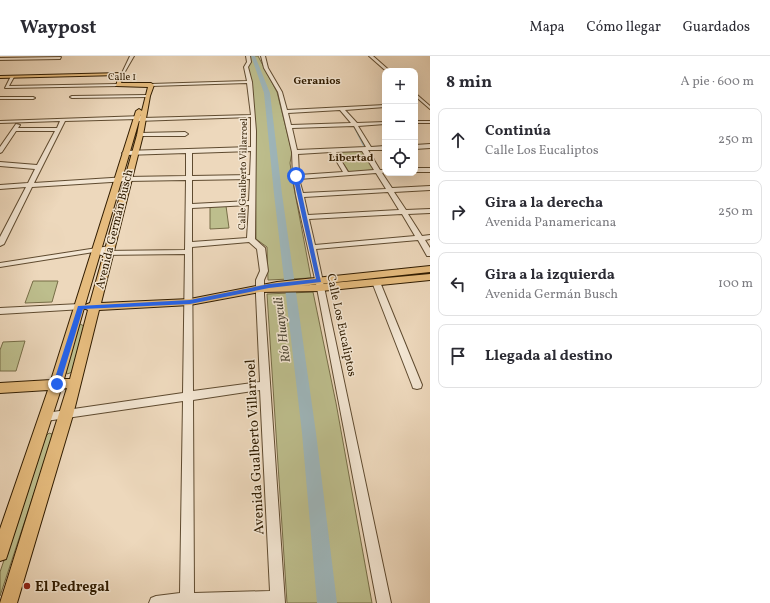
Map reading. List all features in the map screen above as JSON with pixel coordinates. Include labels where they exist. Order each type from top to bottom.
[{"type":"main road","points":[[0,77],[122,74],[118,85]]},
{"type":"main road","name":"Calle 1","points":[[118,85],[148,85]]},
{"type":"main road","name":"Avenida Germán Busch","points":[[0,553],[57,384],[125,153],[139,118],[148,85]]},
{"type":"main road","name":"Avenida Germán Busch","points":[[8,603],[66,415],[140,134],[139,118]]},
{"type":"main road","points":[[320,284],[430,269]]},
{"type":"main road","points":[[80,307],[190,302],[278,287],[376,282],[430,277]]},
{"type":"main road","points":[[0,388],[74,383]]},
{"type":"street","points":[[20,58],[24,56]]},
{"type":"street","points":[[122,74],[132,56]]},
{"type":"street","name":"Calle Gualberto Villarroel","points":[[248,56],[249,62],[246,67],[250,82],[253,116],[251,240],[260,248],[264,271],[260,280],[260,289]]},
{"type":"street","name":"Calle Los Eucaliptos","points":[[263,56],[266,68],[280,92],[295,152],[296,176],[299,195],[320,284],[384,603]]},
{"type":"street","points":[[371,56],[385,68]]},
{"type":"street","points":[[0,57],[60,58]]},
{"type":"street","points":[[12,77],[0,98],[33,98]]},
{"type":"street","name":"Calle 1","points":[[148,85],[250,82]]},
{"type":"street","name":"Calle 1","points":[[6,87],[118,85]]},
{"type":"street","points":[[72,97],[145,96]]},
{"type":"street","points":[[418,97],[428,106]]},
{"type":"street","points":[[418,105],[428,106]]},
{"type":"street","points":[[284,112],[382,106]]},
{"type":"street","points":[[370,107],[375,112]]},
{"type":"street","points":[[341,108],[355,124],[366,149],[382,171]]},
{"type":"street","points":[[311,110],[316,115]]},
{"type":"street","points":[[0,122],[253,116]]},
{"type":"street","points":[[0,244],[63,120]]},
{"type":"street","points":[[320,120],[324,126]]},
{"type":"street","points":[[0,152],[21,121]]},
{"type":"street","points":[[289,127],[382,122]]},
{"type":"street","points":[[418,122],[430,122]]},
{"type":"street","points":[[15,130],[58,128]]},
{"type":"street","points":[[140,134],[185,134]]},
{"type":"street","points":[[418,146],[430,146]]},
{"type":"street","points":[[295,152],[382,148]]},
{"type":"street","points":[[125,153],[253,149]]},
{"type":"street","points":[[332,150],[347,174]]},
{"type":"street","points":[[187,600],[190,302],[188,249],[189,151]]},
{"type":"street","points":[[0,164],[38,167]]},
{"type":"street","points":[[418,170],[430,170]]},
{"type":"street","points":[[296,176],[382,171]]},
{"type":"street","points":[[384,176],[391,190],[430,254]]},
{"type":"street","points":[[0,187],[127,179],[252,177]]},
{"type":"street","points":[[299,195],[430,188]]},
{"type":"street","points":[[188,206],[251,203]]},
{"type":"street","points":[[304,217],[430,211]]},
{"type":"street","points":[[312,247],[430,237]]},
{"type":"street","points":[[0,265],[97,251],[188,249],[251,240]]},
{"type":"street","points":[[376,282],[416,385]]},
{"type":"street","name":"Avenida Gualberto Villarroel","points":[[260,289],[278,600]]},
{"type":"street","points":[[0,311],[80,307]]},
{"type":"street","points":[[46,417],[266,385]]},
{"type":"street","points":[[156,603],[187,600],[278,600]]},
{"type":"green space","points":[[249,56],[258,56],[277,92],[292,152],[290,163],[292,177],[311,278],[268,280],[267,247],[256,239],[255,128],[252,82],[246,66],[251,63]]},
{"type":"green space","points":[[361,150],[375,170],[349,172],[336,152]]},
{"type":"green space","points":[[210,206],[226,206],[229,228],[210,229]]},
{"type":"green space","points":[[33,281],[58,281],[52,302],[25,303]]},
{"type":"green space","points":[[313,292],[336,403],[372,603],[287,603],[267,294]]},
{"type":"green space","points":[[80,324],[84,326],[72,371],[67,374],[66,371],[78,326]]},
{"type":"green space","points":[[25,341],[16,371],[0,371],[0,350],[3,342]]},
{"type":"green space","points":[[49,433],[53,436],[0,596],[0,572],[46,436]]},
{"type":"waterway","name":"Río Huayculi","points":[[253,56],[267,93],[278,194],[309,433],[327,603]]},
{"type":"waterway","points":[[353,125],[366,148]]},
{"type":"place","name":"El Pedregal","points":[[27,586]]},
{"type":"district","name":"Geranios","points":[[317,80]]},
{"type":"district","name":"Libertad","points":[[351,157]]},
{"type":"route","points":[[57,384],[80,307],[190,302],[269,286],[319,280],[296,176]]}]
